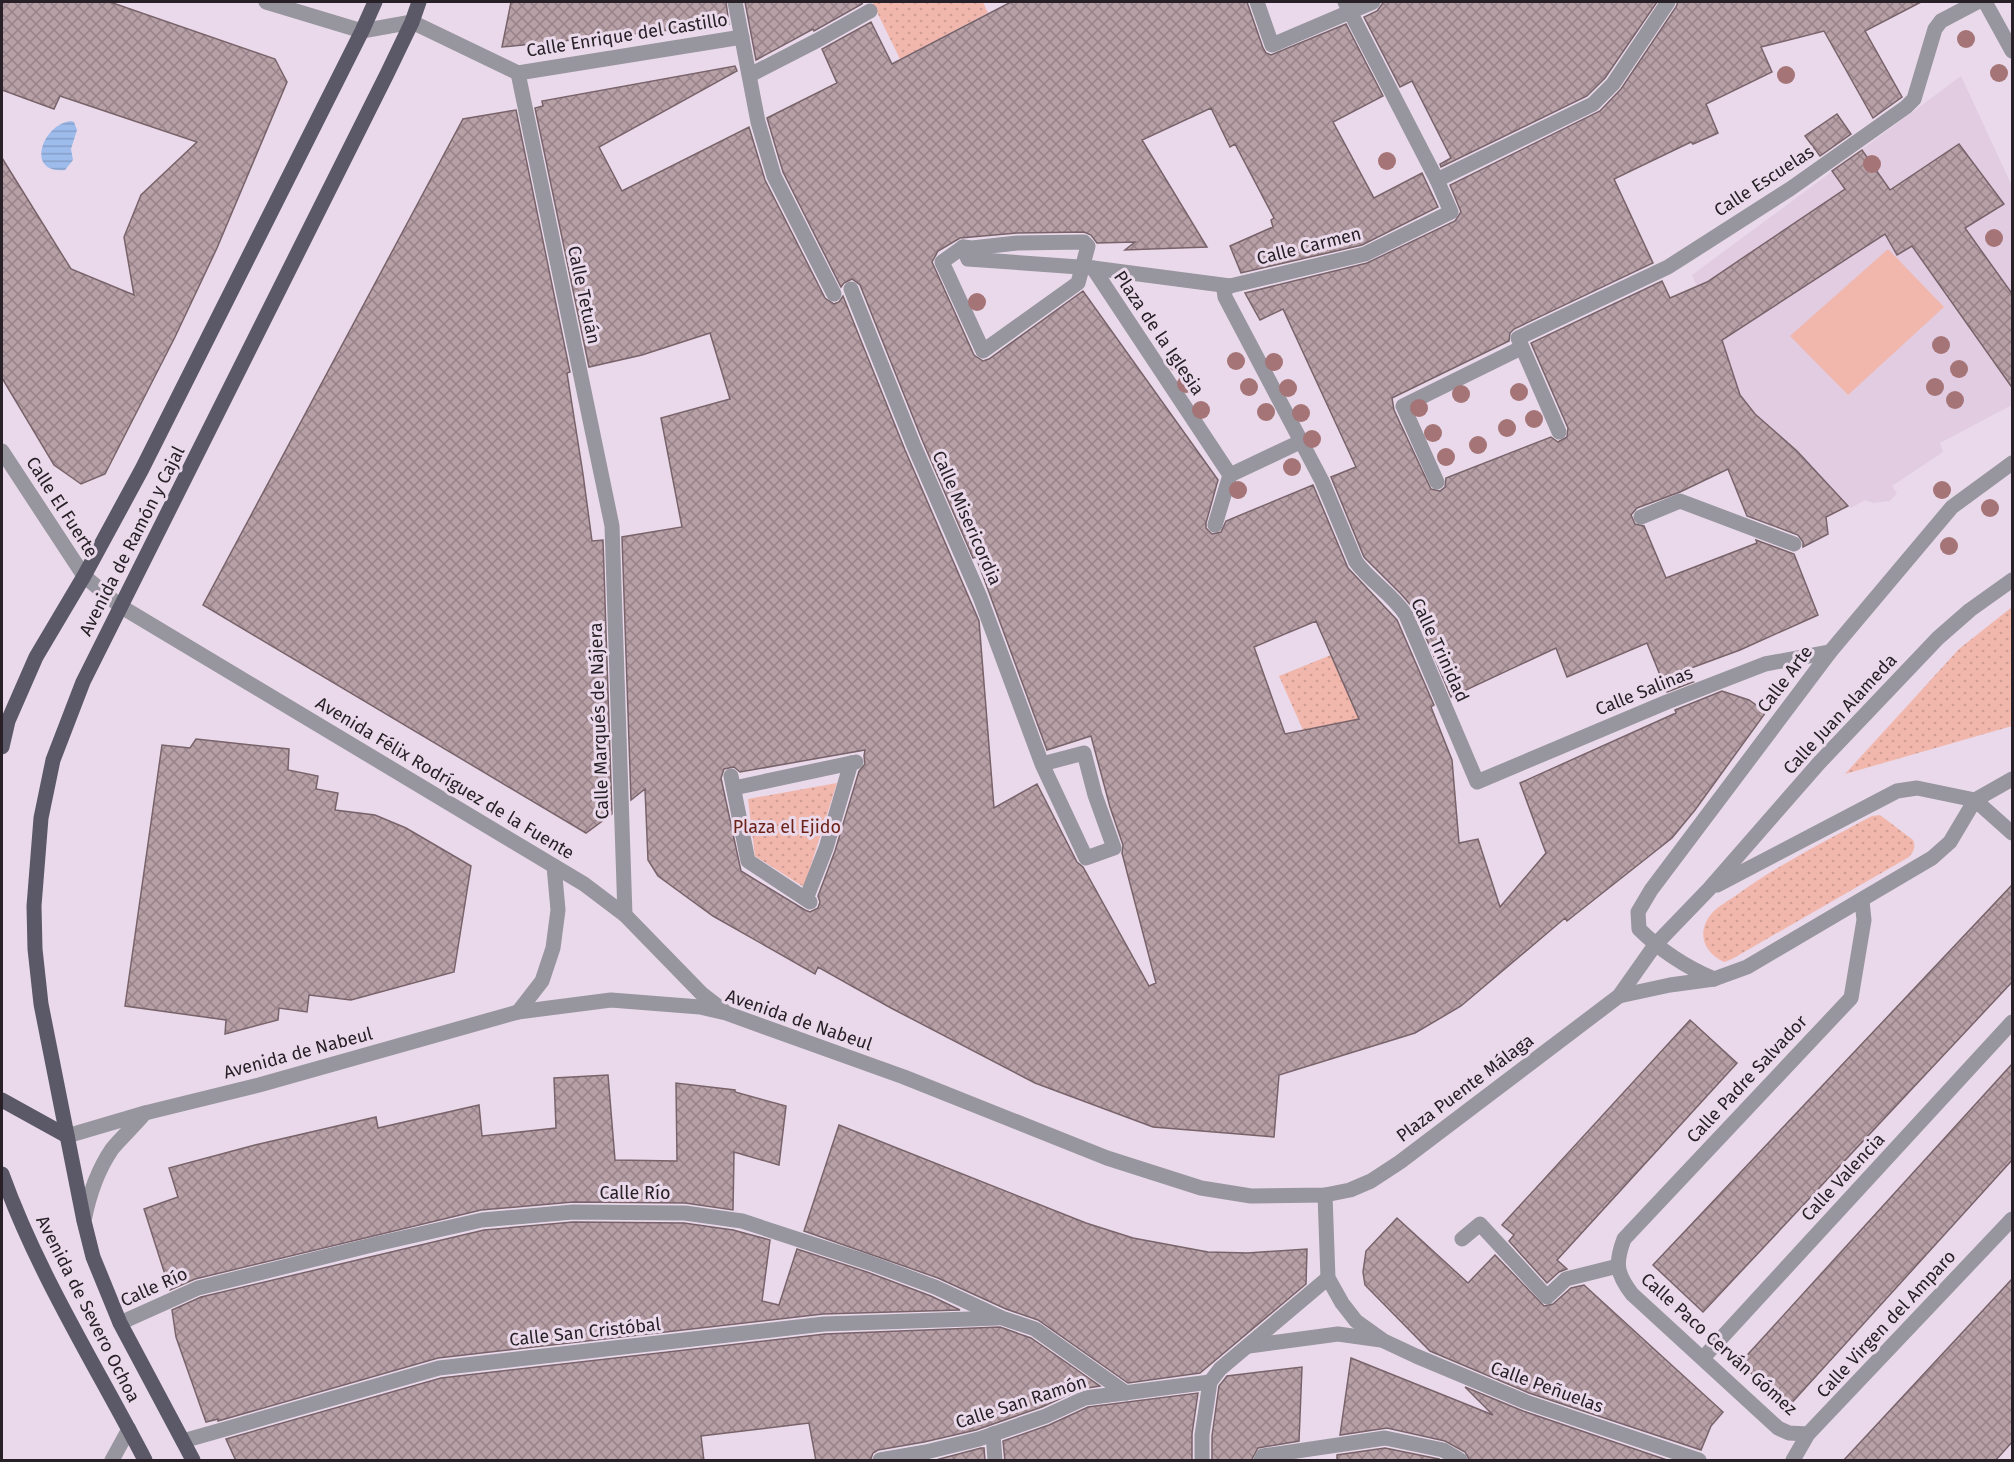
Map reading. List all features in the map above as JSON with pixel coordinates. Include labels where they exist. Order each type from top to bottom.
[{"type":"main road","name":"Avenida de Ramón y Cajal","points":[[2,747],[8,721],[36,657],[84,576],[142,469],[375,2]]},
{"type":"main road","name":"Avenida de Ramón y Cajal","points":[[67,1136],[39,993],[35,949],[34,906],[37,855],[46,786],[53,760],[83,682],[412,22],[419,2]]},
{"type":"main road","points":[[2,1100],[67,1136]]},
{"type":"main road","name":"Avenida de Severo Ochoa","points":[[67,1136],[93,1257],[120,1323],[193,1461]]},
{"type":"main road","points":[[2,1174],[7,1207]]},
{"type":"main road","name":"Avenida de Severo Ochoa","points":[[7,1207],[145,1461]]},
{"type":"street","points":[[266,2],[362,31],[412,22]]},
{"type":"street","points":[[735,2],[758,122],[774,176],[834,294]]},
{"type":"street","points":[[1257,2],[1272,45],[1348,7],[1373,2]]},
{"type":"street","points":[[1348,7],[1437,180],[1593,104],[1613,84],[1668,2]]},
{"type":"street","name":"Calle Escuelas","points":[[1437,482],[1403,406],[1519,343],[1668,267],[1790,189],[1914,99],[1935,29],[1941,21],[1977,2]]},
{"type":"street","points":[[1985,2],[2013,51]]},
{"type":"street","points":[[750,75],[870,11]]},
{"type":"street","name":"Calle Enrique del Castillo","points":[[412,22],[518,73],[742,37]]},
{"type":"street","name":"Calle Tetuán","points":[[518,73],[612,526]]},
{"type":"street","name":"Calle Carmen","points":[[1235,285],[1365,254],[1451,212],[1437,180]]},
{"type":"street","points":[[1084,242],[1088,246],[1087,268],[1078,284],[983,351],[942,262],[963,247],[1084,242]]},
{"type":"street","points":[[963,247],[968,259],[1087,268]]},
{"type":"street","name":"Plaza de la Iglesia","points":[[1087,268],[1235,285]]},
{"type":"street","name":"Plaza de la Iglesia","points":[[1087,268],[1230,475]]},
{"type":"street","points":[[1215,525],[1230,475],[1302,441],[1225,297],[1224,290],[1235,285]]},
{"type":"street","name":"Calle Misericordia","points":[[851,289],[914,446],[980,597],[1042,764],[1086,858],[1114,848],[1095,795],[1084,753],[1042,764]]},
{"type":"street","points":[[1519,343],[1559,432]]},
{"type":"street","name":"Calle Trinidad","points":[[1302,441],[1322,480],[1356,562],[1397,602],[1406,615],[1477,782]]},
{"type":"street","name":"Calle El Fuerte","points":[[4,460],[84,576],[120,606]]},
{"type":"street","name":"Calle Arte","points":[[1655,945],[1639,929],[1638,912],[1651,890],[1707,814],[1830,652],[1952,507],[2013,462]]},
{"type":"street","points":[[1641,517],[1680,501],[1794,544]]},
{"type":"street","name":"Calle Marqués de Nájera","points":[[612,526],[625,915]]},
{"type":"street","name":"Calle Juan Alameda","points":[[1619,996],[1655,945],[1709,889],[1819,763],[1938,638],[1970,610],[2013,580]]},
{"type":"street","name":"Avenida Félix Rodríguez de la Fuente","points":[[120,606],[608,900],[702,994],[726,1013]]},
{"type":"street","name":"Calle Salinas","points":[[1477,782],[1667,702],[1765,664],[1830,652]]},
{"type":"street","points":[[854,763],[808,901],[748,861],[733,782],[854,763]]},
{"type":"street","points":[[1619,996],[1714,979],[1747,967],[1932,858],[1950,842],[1975,800],[2013,779]]},
{"type":"street","points":[[1709,889],[1897,791],[1917,788],[1975,800],[2013,833]]},
{"type":"street","points":[[518,1012],[542,981],[553,948],[558,910],[554,866]]},
{"type":"street","name":"Calle Padre Salvador","points":[[1618,1266],[1618,1256],[1624,1239],[1851,998],[1864,920],[1862,901]]},
{"type":"street","points":[[1655,945],[1693,970],[1714,979]]},
{"type":"street","name":"Plaza Puente Málaga","points":[[1325,1195],[1350,1190],[1371,1181],[1400,1162],[1619,996]]},
{"type":"street","name":"Avenida de Nabeul","points":[[67,1136],[518,1012],[611,1000],[699,1007],[726,1013],[903,1077],[1107,1158],[1201,1188],[1251,1196],[1325,1195]]},
{"type":"street","name":"Calle Valencia","points":[[1703,1358],[2013,1022]]},
{"type":"street","points":[[84,1221],[96,1176],[113,1148],[145,1113]]},
{"type":"street","points":[[1202,1461],[1202,1435],[1210,1382],[1220,1369],[1328,1278],[1325,1195]]},
{"type":"street","name":"Calle Río","points":[[120,1323],[198,1288],[482,1220],[573,1212],[685,1213],[742,1221],[935,1287],[1002,1318],[1035,1329],[1126,1393]]},
{"type":"street","name":"Calle Virgen del Amparo","points":[[1793,1461],[1808,1434],[2013,1219]]},
{"type":"street","points":[[1462,1239],[1480,1224],[1548,1297],[1566,1279],[1618,1266]]},
{"type":"street","name":"Calle Paco Cerván Gómez","points":[[1618,1266],[1621,1280],[1632,1294],[1778,1428],[1789,1433],[1808,1434]]},
{"type":"street","name":"Calle Peñuelas","points":[[1328,1278],[1342,1303],[1356,1321],[1384,1341],[1526,1402],[1699,1461]]},
{"type":"street","name":"Calle San Cristóbal","points":[[183,1441],[439,1368],[824,1324],[1002,1318]]},
{"type":"street","name":"Calle Peñuelas","points":[[1249,1346],[1338,1334],[1384,1341]]},
{"type":"street","name":"Calle San Ramón","points":[[880,1461],[926,1452],[993,1434],[1046,1416],[1085,1398],[1210,1382]]},
{"type":"street","name":"Avenida de Severo Ochoa","points":[[112,1461],[129,1429]]},
{"type":"street","points":[[993,1434],[995,1461]]},
{"type":"street","points":[[1261,1461],[1263,1456],[1385,1438],[1443,1450],[1460,1461]]},
{"type":"shaded area","points":[[1961,76],[2012,186],[2012,405],[1940,443],[1943,452],[1892,486],[1897,493],[1890,501],[1873,503],[1865,500],[1851,508],[1787,442],[1755,414],[1731,383],[1735,381],[1722,340],[1692,275]]},
{"type":"green space","points":[[872,2],[983,2],[988,13],[900,59]]},
{"type":"green space","points":[[1888,249],[1944,307],[1848,395],[1790,336]]},
{"type":"green space","points":[[2012,607],[2012,726],[1845,774],[1959,649]]},
{"type":"green space","points":[[1331,655],[1359,719],[1303,730],[1279,676]]},
{"type":"green space","name":"Plaza el Ejido","points":[[837,783],[804,887],[755,856],[748,799]]},
{"type":"green space","points":[[1880,815],[1913,840],[1914,849],[1909,857],[1732,959],[1724,962],[1711,953],[1703,934],[1707,920],[1717,908],[1804,853],[1872,816]]},
{"type":"water","points":[[71,121],[74,122],[77,130],[71,149],[73,160],[65,170],[53,169],[45,164],[42,148],[52,130]]},
{"type":"building","points":[[2,2],[110,2],[275,59],[287,82],[217,248],[175,337],[105,474],[81,484],[54,465],[2,378],[2,158],[71,269],[134,295],[124,237],[141,195],[197,142],[60,96],[54,109],[2,90]]},
{"type":"building","points":[[511,2],[726,2],[729,24],[502,47]]},
{"type":"building","points":[[745,2],[863,2],[814,31],[813,29],[756,60]]},
{"type":"building","points":[[1011,2],[1247,2],[1263,48],[1271,55],[1346,24],[1383,96],[1333,122],[1374,198],[1422,173],[1438,207],[1362,245],[1241,273],[1230,246],[1273,227],[1271,220],[1274,218],[1235,144],[1230,147],[1211,108],[1142,140],[1207,247],[1125,250],[1135,242],[1097,243],[1091,235],[1084,232],[1017,233],[960,238],[938,251],[932,262],[974,355],[983,361],[989,359],[1083,291],[1218,480],[1206,523],[1206,528],[1212,534],[1221,532],[1226,521],[1313,485],[1348,568],[1397,620],[1434,705],[1431,707],[1452,760],[1459,843],[1478,839],[1500,907],[1546,853],[1520,783],[1676,713],[1675,710],[1722,691],[1749,700],[1766,712],[1672,838],[1567,921],[1565,918],[1461,1006],[1415,1033],[1279,1075],[1274,1137],[1153,1127],[1035,1083],[818,967],[815,974],[713,916],[658,876],[648,860],[645,789],[631,800],[622,537],[682,527],[661,418],[730,399],[710,333],[642,355],[589,367],[535,108],[543,106],[542,101],[735,66],[737,71],[599,147],[622,191],[749,127],[765,180],[825,298],[834,304],[839,302],[843,296],[905,450],[979,621],[994,808],[1037,784],[1077,862],[1083,867],[1149,986],[1156,983],[1122,853],[1123,845],[1091,736],[1047,750],[976,557],[973,558],[923,442],[860,285],[852,279],[841,287],[783,172],[767,118],[837,83],[822,49],[871,22],[892,64]],"holes":[[[1316,621],[1359,719],[1285,734],[1254,647]],[[865,750],[865,764],[859,771],[835,851],[818,896],[820,902],[818,908],[810,912],[805,910],[741,871],[721,778],[724,769],[734,767],[740,772]]]},
{"type":"building","points":[[1657,2],[1605,78],[1587,96],[1441,167],[1440,164],[1451,158],[1412,81],[1400,87],[1364,17],[1377,11],[1383,3]]},
{"type":"building","points":[[1678,2],[1921,2],[1865,31],[1902,97],[1873,118],[1824,31],[1761,47],[1772,72],[1706,104],[1718,133],[1693,144],[1691,142],[1614,179],[1653,263],[1514,329],[1510,333],[1509,341],[1392,398],[1394,410],[1431,489],[1440,491],[1445,487],[1446,478],[1551,437],[1558,442],[1567,437],[1568,428],[1531,343],[1662,281],[1670,298],[1707,282],[1845,189],[1832,171],[1862,150],[1890,190],[1959,144],[2004,204],[1965,228],[2013,295],[2013,389],[1912,246],[1897,255],[1885,234],[1722,340],[1740,395],[1755,414],[1797,451],[1848,506],[1826,517],[1828,534],[1803,547],[1803,542],[1798,535],[1747,516],[1728,469],[1680,492],[1637,508],[1631,515],[1635,524],[1644,526],[1666,578],[1757,543],[1756,540],[1794,554],[1818,615],[1740,650],[1672,675],[1693,682],[1667,692],[1647,643],[1567,677],[1556,648],[1451,697],[1414,609],[1364,557],[1331,477],[1356,467],[1283,309],[1260,320],[1245,293],[1367,263],[1455,221],[1461,212],[1450,185],[1600,111],[1621,89]]},
{"type":"building","points":[[516,110],[570,372],[567,373],[592,541],[603,540],[612,814],[586,833],[203,605],[463,119]]},
{"type":"building","points":[[1837,114],[1851,134],[1820,156],[1805,136]]},
{"type":"building","points":[[196,739],[289,749],[288,770],[318,776],[316,789],[338,793],[335,810],[375,815],[406,828],[471,866],[454,972],[351,1000],[309,995],[307,1012],[279,1008],[278,1020],[225,1034],[226,1020],[125,1006],[162,745],[190,748]]},
{"type":"building","points":[[2013,884],[2013,981],[1703,1312],[1653,1265]]},
{"type":"building","points":[[1690,1020],[1737,1063],[1557,1260],[1567,1269],[1559,1272],[1547,1283],[1509,1241],[1514,1235],[1502,1225]]},
{"type":"building","points":[[2013,1063],[2013,1159],[1788,1407],[1740,1363]]},
{"type":"building","points":[[608,1075],[615,1160],[677,1161],[676,1083],[735,1090],[735,1092],[786,1106],[779,1165],[734,1152],[733,1210],[685,1203],[573,1202],[481,1210],[195,1279],[170,1290],[144,1209],[178,1197],[169,1168],[376,1117],[378,1128],[479,1105],[482,1136],[556,1128],[554,1078]]},
{"type":"building","points":[[839,1125],[1086,1223],[1133,1238],[1208,1252],[1248,1253],[1307,1249],[1306,1284],[1200,1373],[1128,1383],[1038,1320],[1006,1309],[938,1278],[804,1231]]},
{"type":"building","points":[[1397,1218],[1468,1283],[1495,1255],[1544,1306],[1553,1304],[1571,1288],[1584,1285],[1723,1412],[1711,1426],[1701,1450],[1529,1393],[1430,1351],[1365,1285],[1363,1272],[1366,1251]]},
{"type":"building","points":[[573,1222],[684,1223],[733,1230],[770,1240],[762,1301],[779,1305],[797,1249],[867,1272],[931,1296],[960,1310],[823,1314],[438,1358],[218,1421],[218,1419],[206,1422],[176,1337],[172,1310],[201,1297],[484,1230]]},
{"type":"building","points":[[2013,1278],[2013,1441],[1995,1461],[1843,1461]]},
{"type":"building","points":[[1000,1327],[1031,1338],[1100,1386],[1081,1389],[1042,1407],[976,1430],[878,1450],[873,1453],[870,1461],[816,1461],[809,1423],[701,1436],[704,1461],[236,1461],[226,1439],[441,1378],[825,1334]]},
{"type":"building","points":[[1351,1358],[1493,1415],[1465,1387],[1523,1411],[1670,1461],[1470,1461],[1465,1452],[1445,1441],[1387,1428],[1340,1435]]},
{"type":"building","points":[[1302,1367],[1299,1441],[1258,1448],[1251,1461],[1212,1461],[1212,1436],[1219,1386],[1227,1376]]},
{"type":"building","points":[[1198,1393],[1192,1434],[1192,1461],[1005,1461],[1003,1441],[1049,1425],[1088,1407]]},
{"type":"building","points":[[981,1448],[984,1448],[985,1461],[932,1461]]},
{"type":"building","points":[[1385,1448],[1442,1461],[1337,1461],[1337,1455]]}]
